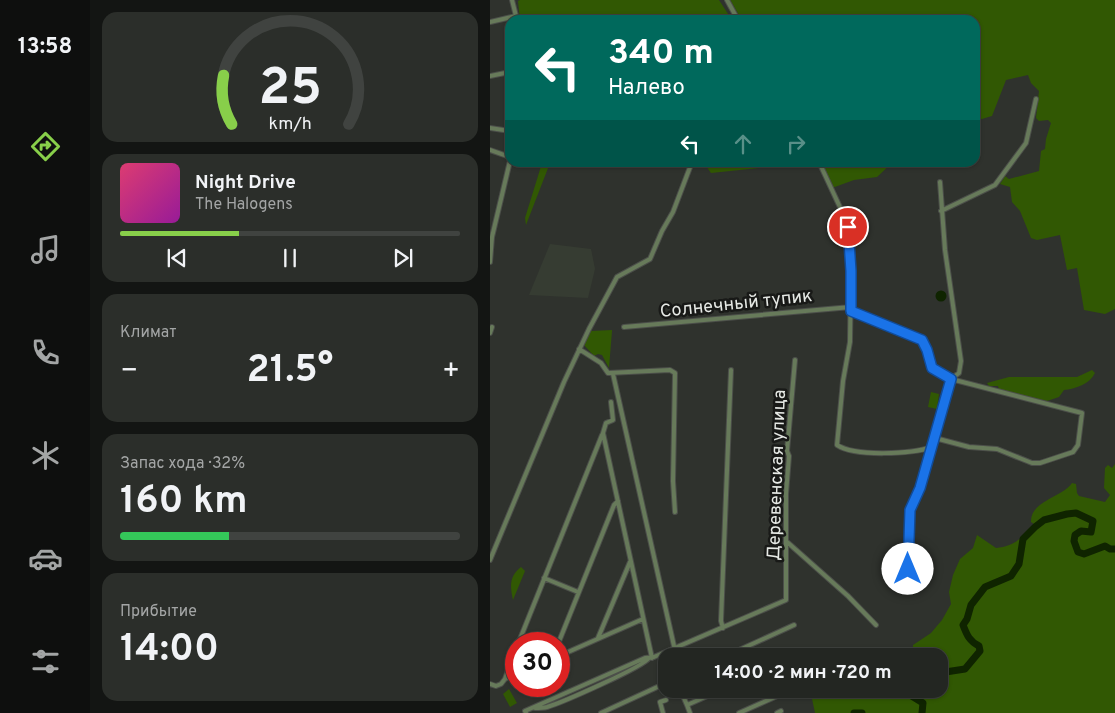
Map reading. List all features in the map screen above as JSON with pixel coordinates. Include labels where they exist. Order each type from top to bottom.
[{"type":"street","points":[[512,0],[516,15]]},
{"type":"street","points":[[727,0],[735,15]]},
{"type":"street","points":[[490,22],[505,20]]},
{"type":"street","points":[[490,76],[505,73]]},
{"type":"street","points":[[942,211],[995,185],[1026,143],[1036,99]]},
{"type":"street","points":[[490,128],[505,130]]},
{"type":"street","points":[[490,150],[505,155]]},
{"type":"street","points":[[490,262],[492,237],[509,167]]},
{"type":"street","points":[[490,560],[579,349],[617,277],[650,258],[677,205],[690,167]]},
{"type":"street","points":[[821,167],[848,227],[851,309],[849,352],[843,381],[837,445],[860,452],[920,450],[932,447]]},
{"type":"street","points":[[908,569],[910,510],[920,488],[951,379],[957,376],[960,369],[961,355],[942,211],[940,182]]},
{"type":"street","points":[[851,309],[922,340],[932,368],[951,379],[1082,413],[1078,444],[1069,455],[1035,464],[997,449],[969,447],[935,438]]},
{"type":"street","name":"Солнечный тупик","points":[[624,327],[851,309]]},
{"type":"street","points":[[490,333],[492,327]]},
{"type":"street","points":[[579,349],[601,362],[608,373],[670,370],[676,376],[673,481],[675,512]]},
{"type":"street","name":"Деревенская улица","points":[[723,628],[786,600],[789,456],[787,451],[795,360]]},
{"type":"street","points":[[526,713],[525,711],[535,708],[546,708],[594,683],[723,628],[721,620],[731,370]]},
{"type":"street","points":[[613,374],[674,646]]},
{"type":"street","points":[[523,632],[606,422],[613,420],[611,402]]},
{"type":"street","points":[[603,433],[650,658]]},
{"type":"street","points":[[563,632],[610,513],[618,501]]},
{"type":"street","points":[[786,541],[848,596],[876,625]]},
{"type":"street","points":[[598,638],[631,561]]},
{"type":"street","points":[[544,578],[578,592]]},
{"type":"street","points":[[570,651],[643,619]]},
{"type":"street","points":[[744,648],[794,625]]},
{"type":"street","points":[[490,684],[502,684],[505,679]]},
{"type":"street","points":[[601,713],[658,687]]},
{"type":"street","points":[[683,698],[690,713]]},
{"type":"street","points":[[686,705],[702,698]]},
{"type":"street","points":[[739,713],[773,698]]},
{"type":"street","points":[[663,713],[660,702],[666,700]]},
{"type":"shaded area","points":[[550,244],[591,249],[595,269],[588,298],[529,295]]},
{"type":"shaded area","points":[[941,290],[947,296],[941,302],[935,296]]},
{"type":"green space","points":[[719,0],[729,15],[519,15],[518,1]]},
{"type":"green space","points":[[730,0],[1115,0],[1115,309],[1105,314],[1084,310],[1077,268],[1067,270],[1060,235],[1037,240],[1031,238],[1020,211],[1012,202],[1010,187],[1000,184],[1005,176],[1009,179],[1039,171],[1041,151],[1045,149],[1051,123],[1048,120],[1039,121],[1036,118],[1039,91],[1031,83],[1028,75],[1006,80],[992,116],[980,120],[980,15],[739,15]]},
{"type":"green space","points":[[541,167],[548,167],[526,225],[525,218]]},
{"type":"green space","points":[[707,167],[770,167],[711,173]]},
{"type":"green space","points":[[824,167],[888,167],[877,177],[854,180],[832,188]]},
{"type":"green space","points":[[612,330],[609,368],[602,355],[594,356],[584,345],[591,331]]},
{"type":"green space","points":[[1092,370],[1095,373],[1086,383],[1064,390],[1059,397],[1047,401],[999,390],[998,386],[989,386],[987,383],[1009,377],[1077,377]]},
{"type":"green space","points":[[931,392],[939,394],[937,409],[928,407]]},
{"type":"green space","points":[[1115,464],[1115,713],[815,713],[812,698],[948,698],[948,648],[913,648],[913,645],[931,633],[942,620],[951,604],[949,592],[953,575],[960,559],[973,548],[977,535],[996,548],[1013,543],[1022,537],[1034,524],[1031,522],[1032,515],[1036,509],[1068,488],[1072,483],[1076,484],[1079,496],[1105,502],[1110,495],[1104,488],[1105,468],[1108,465],[1112,468]]},
{"type":"green space","points":[[521,567],[525,571],[513,600],[511,582],[514,574]]},
{"type":"green space","points":[[505,692],[505,697],[514,697],[517,703],[510,707],[503,694]]},
{"type":"waterway","points":[[948,672],[965,669],[980,651],[979,646],[969,637],[963,625],[971,605],[985,587],[1011,576],[1019,564],[1023,539],[1044,520],[1076,513],[1093,521],[1091,532],[1081,531],[1075,535],[1074,541],[1078,552],[1084,554],[1105,546],[1115,549]]},
{"type":"waterway","points":[[915,698],[923,703],[922,713]]},
{"type":"waterway","points":[[854,713],[862,713]]},
{"type":"route","points":[[848,227],[852,289],[851,311],[918,337],[925,344],[932,368],[936,373],[951,379],[920,488],[910,510],[908,569]]}]
